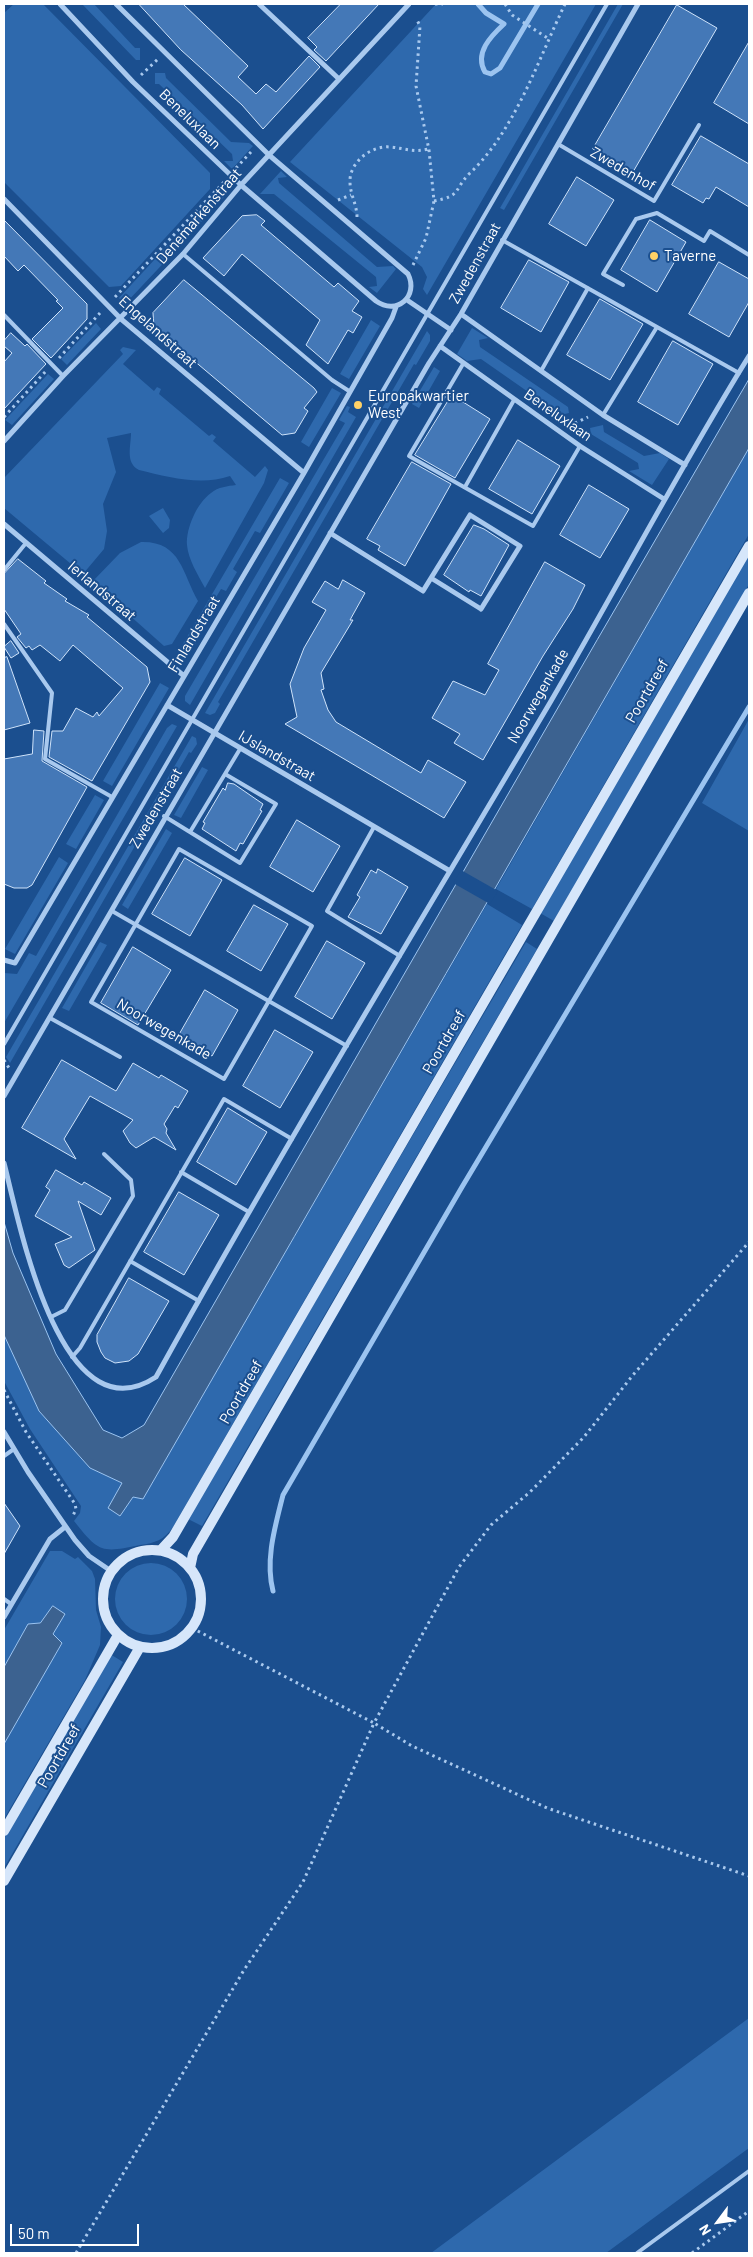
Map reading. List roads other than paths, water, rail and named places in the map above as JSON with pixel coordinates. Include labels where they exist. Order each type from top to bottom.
[{"type":"main road","name":"Poortdreef","points":[[162,1550],[174,1537],[749,546]]},
{"type":"main road","points":[[190,1568],[193,1554],[749,593]]},
{"type":"main road","points":[[162,1550],[182,1560],[190,1568],[200,1587],[201,1598],[200,1608],[192,1628],[184,1636],[164,1647],[140,1647],[118,1635],[109,1624],[104,1611],[102,1597],[111,1571],[124,1558],[133,1553],[162,1550]]},
{"type":"main road","name":"Poortdreef","points":[[4,1831],[118,1635]]},
{"type":"main road","name":"Poortdreef","points":[[4,1881],[140,1647]]},
{"type":"street","name":"Beneluxlaan","points":[[60,4],[133,82],[241,185],[376,301],[382,305],[396,307]]},
{"type":"street","name":"Beneluxlaan","points":[[116,4],[258,145],[408,274],[412,287],[407,300]]},
{"type":"street","name":"Denemarkenstraat","points":[[5,437],[183,254],[241,185],[409,4]]},
{"type":"street","name":"Zwedenstraat","points":[[4,1096],[112,911],[164,816],[214,734],[440,346],[461,314],[638,4]]},
{"type":"street","points":[[262,5],[339,79]]},
{"type":"street","name":"Engelandstraat","points":[[4,199],[121,319],[304,473]]},
{"type":"street","points":[[396,307],[407,300],[451,330]]},
{"type":"street","name":"Finlandstraat","points":[[4,960],[15,963],[304,473],[392,318],[396,307]]},
{"type":"street","name":"Beneluxlaan","points":[[461,314],[603,415],[685,464]]},
{"type":"street","name":"Beneluxlaan","points":[[440,346],[580,446],[664,499]]},
{"type":"street","name":"Noorwegenkade","points":[[4,1163],[29,1258],[51,1317],[72,1356],[98,1383],[113,1389],[128,1390],[143,1386],[156,1377],[249,1212],[553,697],[664,499],[749,356]]},
{"type":"street","points":[[330,533],[423,591],[470,515],[520,546],[481,609],[432,578]]},
{"type":"street","name":"Ierlandstraat","points":[[4,524],[184,676]]},
{"type":"street","name":"IJslandstraat","points":[[167,705],[450,871]]},
{"type":"street","points":[[4,1434],[65,1527],[89,1556],[111,1571]]},
{"type":"street","points":[[4,1614],[50,1539],[65,1527]]},
{"type":"lane","points":[[4,1044],[607,4]]},
{"type":"lane","name":"Zwedenhof","points":[[558,144],[654,201],[699,125]]},
{"type":"lane","name":"Zwedenhof","points":[[622,286],[603,274],[636,218],[657,213],[704,241],[710,231],[749,255]]},
{"type":"lane","points":[[502,240],[739,373]]},
{"type":"lane","points":[[183,254],[332,380],[349,391]]},
{"type":"lane","points":[[541,371],[588,288]]},
{"type":"lane","points":[[4,316],[63,376]]},
{"type":"lane","points":[[603,415],[657,327]]},
{"type":"lane","points":[[463,364],[408,456],[533,526],[580,446]]},
{"type":"lane","points":[[465,487],[514,400]]},
{"type":"lane","points":[[4,570],[26,543]]},
{"type":"lane","points":[[4,624],[52,693],[44,759],[112,797]]},
{"type":"lane","points":[[190,832],[240,749]]},
{"type":"lane","points":[[164,816],[240,863],[276,804],[225,774]]},
{"type":"lane","points":[[374,827],[327,911],[400,956]]},
{"type":"lane","name":"Noorwegenkade","points":[[178,849],[312,926],[224,1078],[91,1002],[135,924],[178,849]]},
{"type":"lane","points":[[112,911],[346,1046]]},
{"type":"lane","points":[[50,1018],[120,1057]]},
{"type":"lane","points":[[72,1356],[80,1348],[224,1098],[292,1139]]},
{"type":"lane","points":[[51,1317],[64,1310],[133,1196],[131,1180],[104,1154]]},
{"type":"lane","points":[[181,1172],[249,1212]]},
{"type":"lane","points":[[130,1261],[199,1302]]},
{"type":"lane","points":[[4,1456],[14,1449]]},
{"type":"lane","points":[[4,1599],[11,1604]]},
{"type":"lane","points":[[637,2253],[749,2171]]},
{"type":"waterway","points":[[478,4],[486,13],[504,24],[489,39],[483,52],[482,65],[485,72],[491,74],[500,68],[538,4]]},
{"type":"waterway","points":[[273,1591],[270,1567],[271,1555],[274,1531],[283,1495],[462,1187],[749,707]]},
{"type":"place","name":"Taverne","points":[[654,256]]},
{"type":"place","name":"Europakwartier West","points":[[358,405]]}]
